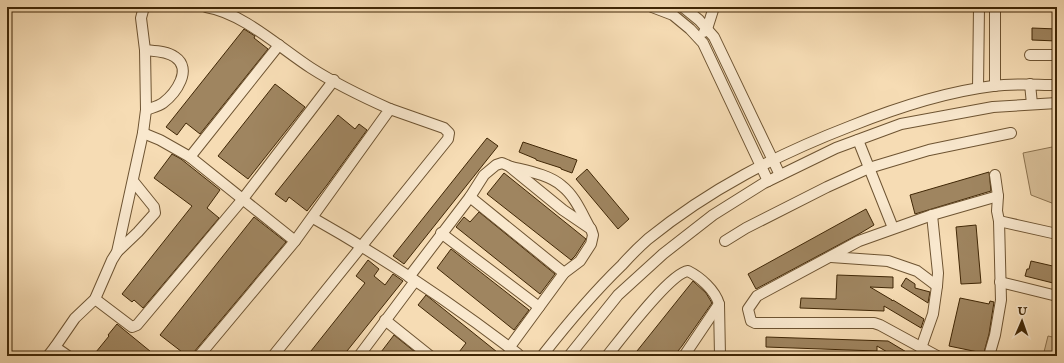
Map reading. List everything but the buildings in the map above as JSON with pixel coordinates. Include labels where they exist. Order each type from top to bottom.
[{"type":"street","points":[[117,252],[143,133],[146,110],[145,50],[141,18],[144,7]]},
{"type":"street","points":[[206,7],[223,12],[252,26],[312,68],[361,95],[390,109],[444,128],[449,133],[448,139],[273,356]]},
{"type":"street","points":[[652,7],[675,11],[703,43],[768,181]]},
{"type":"street","points":[[683,7],[699,20],[714,36],[780,175]]},
{"type":"street","points":[[698,37],[707,29],[714,7]]},
{"type":"street","points":[[978,88],[979,7]]},
{"type":"street","points":[[995,7],[995,86]]},
{"type":"street","points":[[190,157],[279,45]]},
{"type":"street","points":[[145,50],[158,51],[174,56],[181,62],[183,74],[178,86],[162,103],[146,110]]},
{"type":"street","points":[[1030,55],[1057,55]]},
{"type":"street","points":[[94,299],[132,327],[137,325],[242,200],[334,80]]},
{"type":"street","points":[[1030,84],[1032,104]]},
{"type":"street","points":[[542,356],[571,319],[603,283],[647,240],[699,200],[760,165],[890,110],[978,88],[1030,84],[1057,85]]},
{"type":"street","points":[[569,356],[618,295],[663,254],[713,215],[768,181],[836,148],[901,124],[993,107],[1057,103]]},
{"type":"street","points":[[199,356],[296,241],[390,109]]},
{"type":"street","points":[[143,133],[160,140],[190,157],[242,200],[296,241]]},
{"type":"street","points":[[725,241],[746,228],[820,190],[869,168],[929,150],[1011,133]]},
{"type":"street","points":[[858,140],[893,228]]},
{"type":"street","points":[[359,356],[385,320],[441,233],[470,197],[484,175],[496,165],[502,163],[534,172],[563,186],[578,206],[591,229],[592,235],[591,244],[580,261],[564,273],[509,348]]},
{"type":"street","points":[[509,166],[563,210],[591,229]]},
{"type":"street","points":[[989,356],[995,334],[1001,300],[1000,221],[997,211],[998,196],[995,175]]},
{"type":"street","points":[[48,356],[75,318],[94,299],[117,252],[138,232],[154,213],[154,207],[133,181]]},
{"type":"street","points":[[937,356],[874,323],[760,324],[751,321],[748,309],[758,296],[859,241],[932,215],[998,196]]},
{"type":"street","points":[[470,197],[564,273]]},
{"type":"street","points":[[921,348],[933,314],[937,286],[938,273],[932,215]]},
{"type":"street","points":[[313,218],[362,246],[412,279],[518,354]]},
{"type":"street","points":[[1000,221],[1057,234]]},
{"type":"street","points":[[441,233],[539,307]]},
{"type":"street","points":[[831,256],[888,261],[917,271],[937,286]]},
{"type":"street","points":[[607,356],[648,306],[669,284],[684,272],[688,271],[714,293],[719,304],[720,356]]},
{"type":"street","points":[[1000,282],[1057,296]]},
{"type":"street","points":[[684,356],[719,304]]},
{"type":"street","points":[[385,320],[430,356]]},
{"type":"street","points":[[55,347],[68,356]]},
{"type":"shaded area","points":[[1057,146],[1057,205],[1031,195],[1023,153]]},
{"type":"shaded area","points":[[1048,336],[1057,338],[1057,356],[1043,356]]}]
